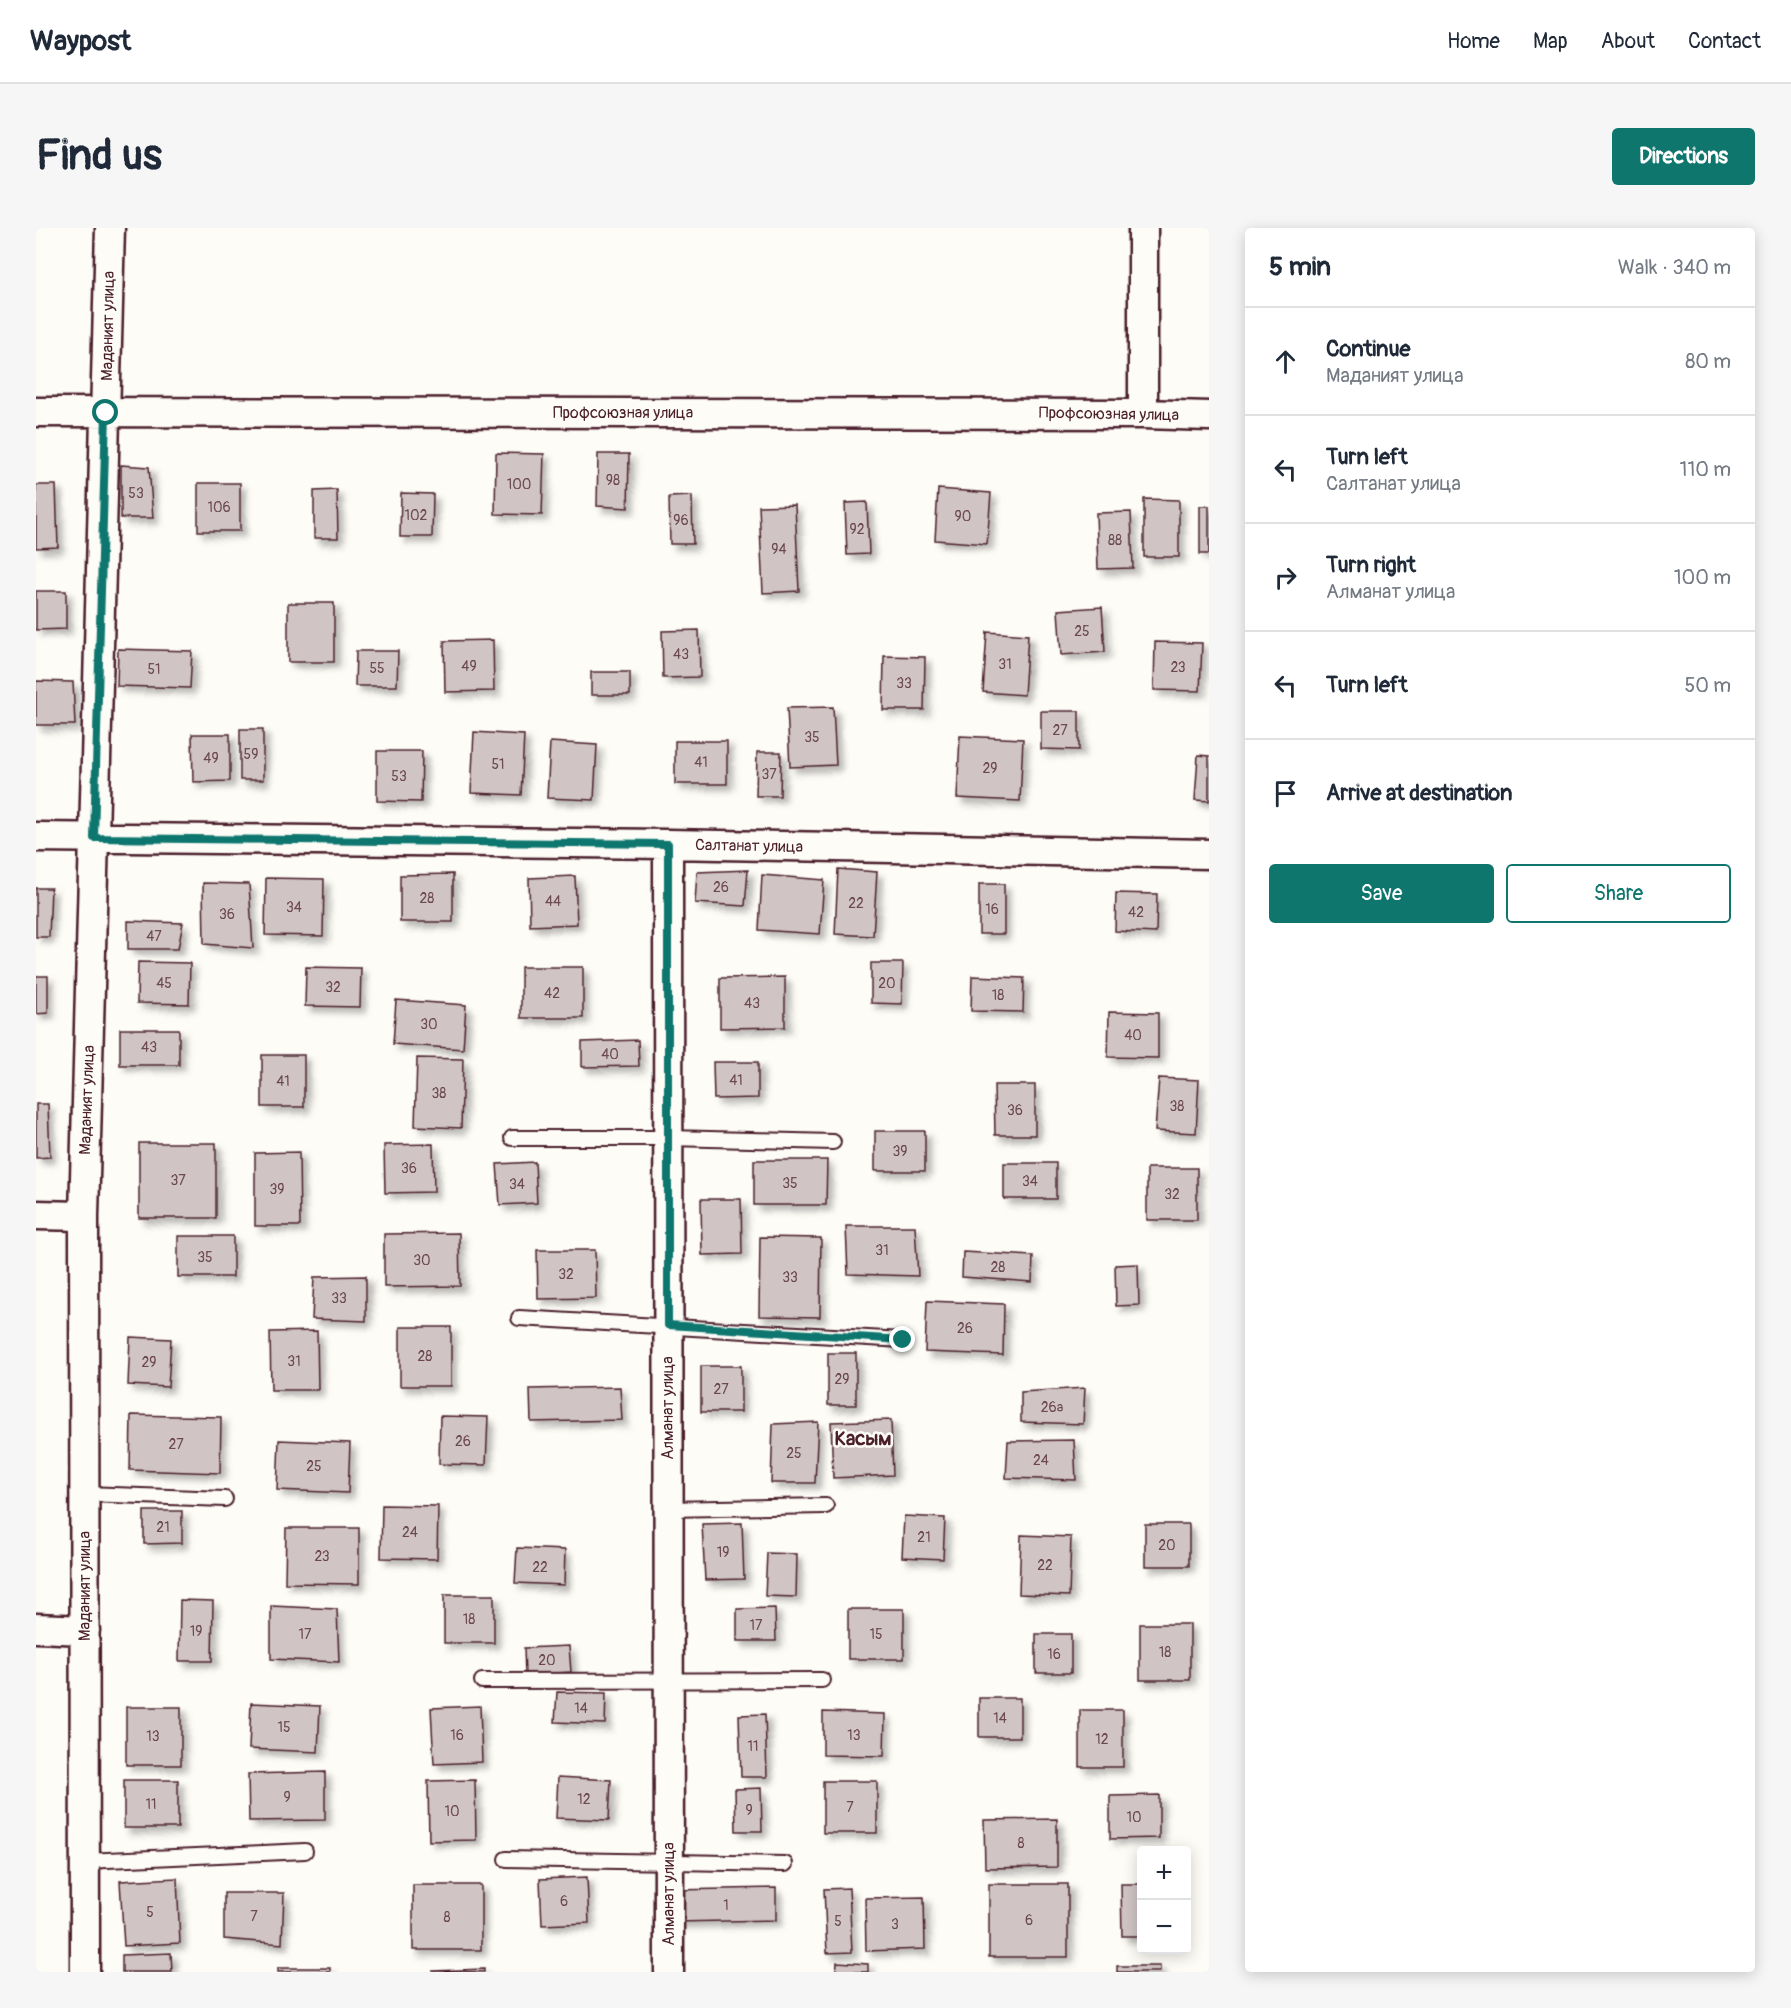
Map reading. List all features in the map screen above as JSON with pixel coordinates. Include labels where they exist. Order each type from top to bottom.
[{"type":"street","name":"Маданият улица","points":[[85,1972],[84,1216],[110,228]]},
{"type":"street","points":[[1143,228],[1143,414]]},
{"type":"street","name":"Профсоюзная улица","points":[[36,412],[1209,416]]},
{"type":"street","name":"Салтанат улица","points":[[36,837],[668,844],[1209,854]]},
{"type":"street","name":"Алманат улица","points":[[668,844],[669,1972]]},
{"type":"street","points":[[36,1215],[84,1216]]},
{"type":"street","points":[[36,1628],[85,1630]]},
{"type":"lane","points":[[512,1137],[668,1137],[833,1142]]},
{"type":"lane","points":[[519,1318],[903,1340]]},
{"type":"lane","points":[[85,1494],[225,1499]]},
{"type":"lane","points":[[668,1509],[826,1506]]},
{"type":"lane","points":[[482,1681],[822,1680]]},
{"type":"lane","points":[[85,1861],[304,1851]]},
{"type":"lane","points":[[506,1859],[669,1860],[785,1864]]},
{"type":"building","points":[[496,453],[544,454],[542,515],[495,514]]},
{"type":"building","points":[[598,454],[629,454],[628,508],[597,506]]},
{"type":"building","points":[[121,465],[149,467],[153,518],[121,518]]},
{"type":"building","points":[[198,483],[240,483],[240,531],[198,531]]},
{"type":"building","points":[[36,485],[56,485],[58,547],[36,548]]},
{"type":"building","points":[[938,489],[991,493],[987,544],[935,540]]},
{"type":"building","points":[[337,490],[338,538],[314,538],[314,491]]},
{"type":"building","points":[[401,493],[433,494],[432,537],[400,537]]},
{"type":"building","points":[[692,496],[693,544],[670,544],[669,497]]},
{"type":"building","points":[[1144,499],[1179,500],[1179,557],[1144,557]]},
{"type":"building","points":[[867,502],[869,554],[847,555],[845,503]]},
{"type":"building","points":[[795,505],[799,591],[763,593],[759,506]]},
{"type":"building","points":[[1200,506],[1209,506],[1209,554],[1200,554]]},
{"type":"building","points":[[1131,512],[1133,568],[1098,569],[1096,513]]},
{"type":"building","points":[[36,591],[66,591],[66,629],[36,630]]},
{"type":"building","points":[[288,603],[334,603],[334,662],[288,662]]},
{"type":"building","points":[[1102,607],[1105,652],[1061,655],[1058,610]]},
{"type":"building","points":[[699,630],[700,677],[663,678],[662,631]]},
{"type":"building","points":[[987,632],[1028,635],[1024,695],[983,692]]},
{"type":"building","points":[[493,640],[494,691],[445,692],[444,641]]},
{"type":"building","points":[[1155,642],[1202,643],[1200,691],[1154,690]]},
{"type":"building","points":[[118,649],[192,651],[190,688],[117,686]]},
{"type":"building","points":[[356,651],[398,651],[397,686],[355,686]]},
{"type":"building","points":[[884,656],[925,657],[924,710],[883,710]]},
{"type":"building","points":[[591,672],[630,672],[630,695],[591,695]]},
{"type":"building","points":[[36,681],[73,682],[75,725],[36,725]]},
{"type":"building","points":[[833,707],[836,765],[790,767],[787,708]]},
{"type":"building","points":[[1041,711],[1079,711],[1079,750],[1041,749]]},
{"type":"building","points":[[240,729],[263,729],[263,780],[240,780]]},
{"type":"building","points":[[474,732],[524,735],[521,795],[471,793]]},
{"type":"building","points":[[192,734],[230,734],[230,781],[193,782]]},
{"type":"building","points":[[960,736],[1023,739],[1020,801],[957,798]]},
{"type":"building","points":[[675,741],[727,741],[727,784],[675,784]]},
{"type":"building","points":[[550,742],[597,745],[594,800],[547,798]]},
{"type":"building","points":[[377,751],[422,751],[421,802],[377,801]]},
{"type":"building","points":[[757,752],[781,752],[780,796],[756,796]]},
{"type":"building","points":[[1198,755],[1209,756],[1209,801],[1195,800]]},
{"type":"building","points":[[838,869],[877,872],[873,936],[835,934]]},
{"type":"building","points":[[748,870],[745,906],[695,903],[697,872]]},
{"type":"building","points":[[453,874],[453,922],[400,922],[400,875]]},
{"type":"building","points":[[762,875],[824,880],[820,934],[759,930]]},
{"type":"building","points":[[575,876],[577,924],[530,926],[529,878]]},
{"type":"building","points":[[266,878],[324,879],[323,936],[265,935]]},
{"type":"building","points":[[203,883],[249,884],[253,948],[204,944]]},
{"type":"building","points":[[979,884],[1004,884],[1004,934],[979,934]]},
{"type":"building","points":[[36,888],[51,888],[49,937],[36,937]]},
{"type":"building","points":[[1116,893],[1157,894],[1156,933],[1115,931]]},
{"type":"building","points":[[128,921],[183,923],[178,949],[128,949]]},
{"type":"building","points":[[138,962],[190,963],[189,1004],[137,1003]]},
{"type":"building","points":[[871,963],[903,963],[902,1004],[871,1003]]},
{"type":"building","points":[[306,967],[361,968],[360,1007],[305,1006]]},
{"type":"building","points":[[521,967],[583,967],[583,1018],[521,1018]]},
{"type":"building","points":[[36,976],[48,976],[48,1013],[36,1014]]},
{"type":"building","points":[[972,976],[1024,978],[1023,1012],[971,1011]]},
{"type":"building","points":[[785,977],[785,1027],[720,1028],[720,978]]},
{"type":"building","points":[[396,1000],[466,1005],[463,1049],[393,1044]]},
{"type":"building","points":[[1109,1012],[1158,1013],[1158,1058],[1108,1057]]},
{"type":"building","points":[[120,1029],[179,1029],[179,1065],[120,1065]]},
{"type":"building","points":[[638,1040],[639,1066],[582,1067],[582,1042]]},
{"type":"building","points":[[262,1055],[304,1055],[304,1107],[262,1107]]},
{"type":"building","points":[[417,1058],[463,1059],[461,1128],[415,1126]]},
{"type":"building","points":[[713,1062],[758,1062],[758,1098],[714,1099]]},
{"type":"building","points":[[1159,1078],[1199,1080],[1196,1133],[1155,1131]]},
{"type":"building","points":[[994,1085],[1035,1085],[1035,1135],[995,1135]]},
{"type":"building","points":[[36,1104],[48,1104],[50,1157],[36,1158]]},
{"type":"building","points":[[875,1131],[925,1131],[925,1171],[875,1171]]},
{"type":"building","points":[[139,1143],[216,1143],[216,1218],[139,1218]]},
{"type":"building","points":[[433,1144],[434,1192],[385,1193],[384,1145]]},
{"type":"building","points":[[299,1152],[300,1226],[255,1226],[255,1153]]},
{"type":"building","points":[[754,1160],[827,1160],[826,1205],[754,1205]]},
{"type":"building","points":[[535,1162],[537,1203],[500,1205],[497,1164]]},
{"type":"building","points":[[1004,1163],[1056,1163],[1056,1199],[1004,1199]]},
{"type":"building","points":[[1147,1168],[1197,1168],[1197,1220],[1147,1220]]},
{"type":"building","points":[[701,1199],[741,1199],[742,1254],[702,1255]]},
{"type":"building","points":[[846,1226],[915,1226],[918,1276],[848,1274]]},
{"type":"building","points":[[459,1233],[460,1286],[384,1287],[384,1234]]},
{"type":"building","points":[[178,1236],[233,1236],[233,1277],[178,1277]]},
{"type":"building","points":[[760,1237],[821,1238],[820,1317],[759,1316]]},
{"type":"building","points":[[537,1250],[595,1250],[596,1298],[538,1299]]},
{"type":"building","points":[[963,1252],[1033,1256],[1032,1282],[962,1277]]},
{"type":"building","points":[[1138,1264],[1139,1305],[1116,1306],[1115,1265]]},
{"type":"building","points":[[366,1276],[366,1321],[312,1319],[314,1277]]},
{"type":"building","points":[[927,1301],[1004,1304],[1003,1355],[925,1352]]},
{"type":"building","points":[[400,1327],[451,1327],[451,1386],[400,1386]]},
{"type":"building","points":[[317,1331],[318,1390],[271,1390],[270,1332]]},
{"type":"building","points":[[130,1337],[171,1339],[168,1387],[128,1385]]},
{"type":"building","points":[[828,1353],[856,1353],[856,1405],[828,1405]]},
{"type":"building","points":[[701,1366],[741,1366],[741,1412],[701,1412]]},
{"type":"building","points":[[620,1387],[622,1420],[531,1422],[530,1389]]},
{"type":"building","points":[[1085,1388],[1083,1424],[1021,1422],[1021,1392]]},
{"type":"building","points":[[131,1415],[221,1417],[220,1473],[130,1470]]},
{"type":"building","points":[[440,1416],[488,1417],[486,1465],[439,1464]]},
{"type":"building","points":[[891,1420],[893,1475],[833,1478],[831,1422]]},
{"type":"building","points":[[818,1422],[815,1483],[771,1483],[773,1424]]},
{"type":"building","points":[[279,1440],[350,1443],[348,1493],[277,1490]]},
{"type":"building","points":[[1074,1440],[1076,1480],[1006,1478],[1008,1441]]},
{"type":"building","points":[[382,1505],[438,1506],[437,1559],[381,1558]]},
{"type":"building","points":[[144,1511],[182,1511],[182,1543],[144,1544]]},
{"type":"building","points":[[904,1516],[945,1518],[943,1559],[902,1557]]},
{"type":"building","points":[[742,1523],[744,1579],[705,1580],[702,1524]]},
{"type":"building","points":[[1145,1524],[1189,1524],[1189,1566],[1145,1566]]},
{"type":"building","points":[[286,1528],[359,1528],[359,1584],[285,1583]]},
{"type":"building","points":[[1021,1535],[1071,1537],[1069,1596],[1019,1594]]},
{"type":"building","points":[[517,1548],[565,1550],[564,1585],[515,1583]]},
{"type":"building","points":[[767,1553],[797,1554],[796,1597],[765,1596]]},
{"type":"building","points":[[444,1595],[494,1595],[494,1643],[444,1643]]},
{"type":"building","points":[[180,1600],[213,1601],[212,1661],[179,1661]]},
{"type":"building","points":[[271,1606],[337,1609],[339,1662],[271,1659]]},
{"type":"building","points":[[775,1608],[776,1641],[737,1641],[737,1609]]},
{"type":"building","points":[[848,1609],[904,1609],[904,1659],[848,1659]]},
{"type":"building","points":[[1140,1624],[1190,1624],[1190,1680],[1140,1680]]},
{"type":"building","points":[[1036,1634],[1071,1634],[1071,1673],[1036,1673]]},
{"type":"building","points":[[569,1646],[571,1672],[525,1675],[524,1648]]},
{"type":"building","points":[[557,1692],[606,1693],[605,1724],[555,1722]]},
{"type":"building","points":[[979,1698],[1020,1698],[1020,1737],[979,1737]]},
{"type":"building","points":[[251,1703],[320,1706],[318,1752],[249,1749]]},
{"type":"building","points":[[480,1706],[482,1762],[434,1764],[431,1708]]},
{"type":"building","points":[[126,1707],[181,1707],[181,1765],[126,1765]]},
{"type":"building","points":[[1080,1710],[1123,1710],[1123,1767],[1080,1767]]},
{"type":"building","points":[[823,1712],[885,1714],[884,1756],[823,1755]]},
{"type":"building","points":[[765,1714],[767,1777],[741,1777],[739,1715]]},
{"type":"building","points":[[325,1772],[325,1820],[249,1821],[248,1774]]},
{"type":"building","points":[[558,1777],[611,1780],[609,1820],[556,1818]]},
{"type":"building","points":[[124,1780],[178,1780],[178,1828],[124,1828]]},
{"type":"building","points":[[475,1780],[476,1840],[429,1841],[428,1781]]},
{"type":"building","points":[[823,1781],[877,1781],[877,1833],[823,1833]]},
{"type":"building","points":[[761,1788],[762,1831],[736,1831],[735,1789]]},
{"type":"building","points":[[1159,1795],[1159,1838],[1110,1839],[1110,1796]]},
{"type":"building","points":[[1057,1819],[1057,1867],[985,1868],[984,1820]]},
{"type":"building","points":[[587,1877],[589,1923],[542,1925],[540,1879]]},
{"type":"building","points":[[177,1878],[180,1943],[124,1946],[120,1881]]},
{"type":"building","points":[[989,1884],[1068,1884],[1068,1957],[989,1957]]},
{"type":"building","points":[[1121,1884],[1137,1884],[1137,1936],[1122,1936]]},
{"type":"building","points":[[413,1885],[481,1885],[481,1950],[413,1950]]},
{"type":"building","points":[[776,1888],[776,1920],[676,1922],[675,1890]]},
{"type":"building","points":[[849,1888],[852,1952],[827,1953],[824,1889]]},
{"type":"building","points":[[224,1893],[284,1893],[282,1944],[224,1939]]},
{"type":"building","points":[[924,1897],[925,1949],[866,1951],[865,1898]]},
{"type":"building","points":[[171,1953],[172,1972],[122,1972],[122,1955]]},
{"type":"building","points":[[837,1962],[868,1964],[868,1972],[836,1972]]},
{"type":"building","points":[[1117,1966],[1160,1966],[1160,1972],[1117,1972]]},
{"type":"building","points":[[278,1968],[330,1968],[330,1972],[278,1972]]},
{"type":"building","points":[[484,1969],[484,1972],[432,1971]]},
{"type":"district","name":"Касым","points":[[863,1438]]},
{"type":"route","points":[[106,413],[94,838],[668,844],[668,1325],[903,1340]]}]
